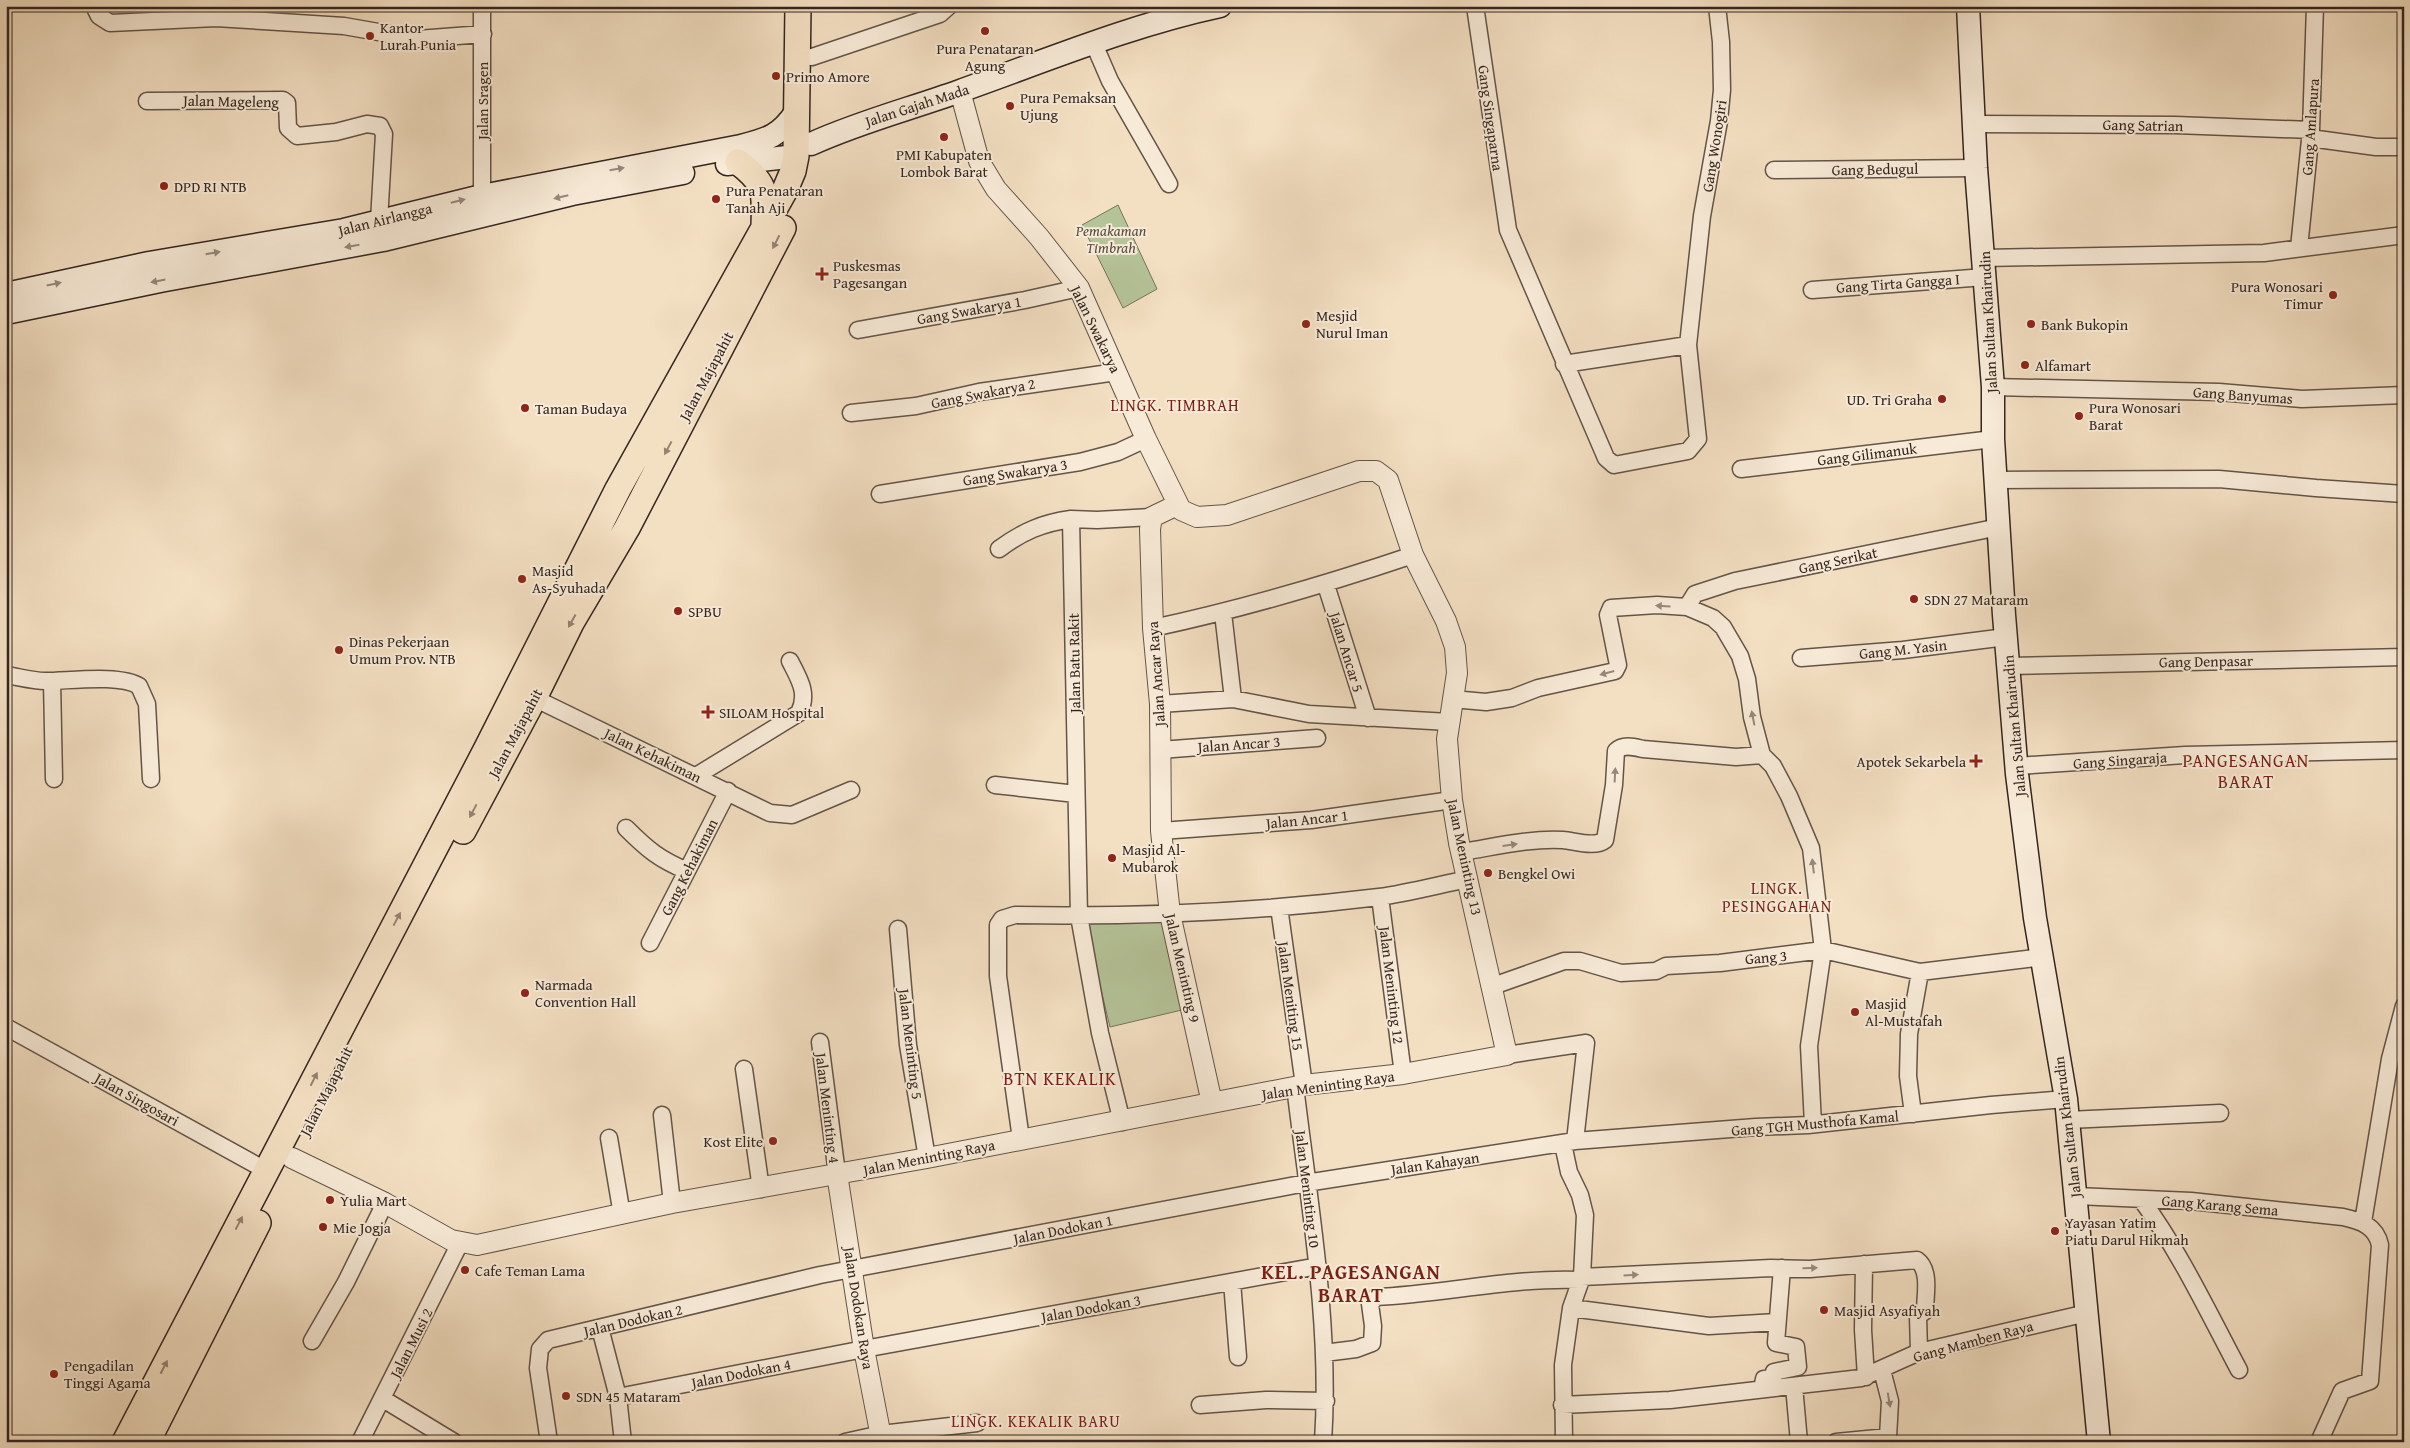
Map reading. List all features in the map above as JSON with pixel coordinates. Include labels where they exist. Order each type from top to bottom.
[{"type":"main road","name":"Jalan Majapahit","points":[[498,746],[534,698],[571,623],[626,528],[800,194],[808,165],[801,147],[796,112],[798,6]]},
{"type":"main road","name":"Jalan Majapahit","points":[[147,1442],[230,1258],[267,1170],[498,746],[618,489],[785,190],[801,147],[812,57],[815,6]]},
{"type":"main road","name":"Jalan Gajah Mada","points":[[736,157],[801,147],[842,130],[960,91],[1029,65],[1169,19],[1220,6]]},
{"type":"main road","name":"Jalan Sultan Khairudin","points":[[1968,6],[1976,168],[1993,388],[1993,439],[2006,637],[2024,844],[2067,1109],[2099,1442]]},
{"type":"main road","name":"Jalan Airlangga","points":[[6,313],[160,281],[381,230],[572,194],[736,157],[763,140],[781,132],[796,112]]},
{"type":"main road","name":"Jalan Airlangga","points":[[6,294],[149,263],[344,230],[381,230],[482,196],[736,157]]},
{"type":"main road","points":[[736,157],[759,179],[763,190],[764,229]]},
{"type":"main road","name":"Jalan Majapahit","points":[[125,1442],[230,1258],[292,1158],[378,989],[478,784]]},
{"type":"street","points":[[94,6],[99,16],[110,23],[216,18],[344,26],[418,39],[483,34]]},
{"type":"street","name":"Jalan Sragen","points":[[482,6],[482,196]]},
{"type":"street","points":[[812,57],[940,14],[948,6]]},
{"type":"street","name":"Gang Singaparna","points":[[1475,6],[1508,230],[1564,364]]},
{"type":"street","name":"Gang Wonogiri","points":[[1564,364],[1606,458],[1614,465],[1688,452],[1698,439],[1688,345],[1702,216],[1718,130],[1722,90],[1718,6]]},
{"type":"street","name":"Gang Amlapura","points":[[2299,248],[2311,134],[2315,6]]},
{"type":"street","points":[[1094,44],[1110,81],[1168,184]]},
{"type":"street","name":"Jalan Swakarya","points":[[960,91],[975,151],[986,174],[1008,204],[1039,237],[1079,288],[1177,505]]},
{"type":"street","name":"Jalan Mageleng","points":[[147,100],[283,100],[287,103],[288,128],[297,136],[320,135],[367,124],[380,126],[384,134],[381,230]]},
{"type":"street","name":"Gang Satrian","points":[[1974,124],[2175,125],[2311,134],[2376,147],[2402,147]]},
{"type":"street","name":"Gang Bedugul","points":[[1774,170],[1976,168]]},
{"type":"street","name":"Gang Tirta Gangga I","points":[[1812,290],[1985,267],[2264,253],[2404,235]]},
{"type":"street","name":"Gang Swakarya 1","points":[[858,330],[1025,300],[1079,288]]},
{"type":"street","points":[[1564,364],[1688,345]]},
{"type":"street","name":"Gang Swakarya 2","points":[[851,413],[916,406],[979,392],[1116,372]]},
{"type":"street","name":"Gang Banyumas","points":[[1993,388],[2219,392],[2302,398],[2404,395]]},
{"type":"street","name":"Gang Swakarya 3","points":[[880,494],[1022,473],[1094,459],[1118,452],[1146,439]]},
{"type":"street","name":"Gang Gilimanuk","points":[[1741,469],[1993,439]]},
{"type":"street","name":"Jalan Meninting 13","points":[[1177,505],[1187,515],[1197,517],[1227,515],[1359,471],[1376,471],[1383,475],[1392,489],[1413,555],[1451,634],[1457,673],[1447,739],[1452,800],[1461,852],[1493,986],[1506,1055]]},
{"type":"street","points":[[1996,480],[2219,478],[2316,488],[2404,494]]},
{"type":"street","points":[[999,549],[1029,529],[1048,522],[1071,519],[1097,520],[1152,517],[1177,505]]},
{"type":"street","name":"Jalan Ancar Raya","points":[[1152,517],[1150,529],[1153,628],[1160,704],[1161,831]]},
{"type":"street","name":"Jalan Batu Rakit","points":[[1071,519],[1079,916],[1100,1033],[1122,1122]]},
{"type":"street","name":"Gang Serikat","points":[[1687,607],[1695,594],[1735,581],[1999,526]]},
{"type":"street","points":[[1153,628],[1223,613],[1326,585],[1413,555]]},
{"type":"street","name":"Jalan Ancar 5","points":[[1326,585],[1368,718]]},
{"type":"street","points":[[1452,699],[1486,702],[1512,698],[1538,688],[1615,671],[1618,665],[1608,615],[1611,608],[1657,605],[1687,607],[1713,618],[1723,627],[1740,656],[1747,679],[1752,717],[1762,755],[1772,766],[1789,796],[1811,848],[1823,950],[1809,1046],[1813,1124]]},
{"type":"street","points":[[1223,613],[1233,699]]},
{"type":"street","name":"Gang M. Yasin","points":[[1800,658],[1903,650],[2006,637]]},
{"type":"street","name":"Gang Denpasar","points":[[2009,666],[2404,657]]},
{"type":"street","points":[[696,776],[799,713],[805,697],[804,689],[790,661]]},
{"type":"street","points":[[6,675],[52,681],[128,681],[140,686],[147,704],[151,779]]},
{"type":"street","points":[[52,681],[54,778]]},
{"type":"street","name":"Jalan Kehakiman","points":[[534,698],[770,813],[792,815],[851,790]]},
{"type":"street","points":[[1160,704],[1233,699],[1309,714],[1449,722]]},
{"type":"street","name":"Jalan Ancar 3","points":[[1160,750],[1317,738]]},
{"type":"street","points":[[1461,852],[1561,840],[1595,844],[1602,842],[1605,840],[1614,785],[1616,751],[1619,748],[1634,746],[1643,749],[1736,757],[1762,755]]},
{"type":"street","name":"Gang Singaraja","points":[[2017,766],[2186,755],[2404,750]]},
{"type":"street","points":[[995,785],[1076,794]]},
{"type":"street","name":"Gang Kehakiman","points":[[650,943],[728,791]]},
{"type":"street","name":"Jalan Ancar 1","points":[[1161,831],[1311,820],[1452,800]]},
{"type":"street","points":[[626,828],[661,860],[687,871]]},
{"type":"street","name":"Jalan Meninting 9","points":[[1161,831],[1170,914],[1212,1103]]},
{"type":"street","points":[[1021,1139],[998,976],[998,925],[1002,918],[1015,915],[1170,914],[1279,907],[1380,897],[1468,879]]},
{"type":"street","name":"Jalan Meninting 12","points":[[1380,897],[1403,1074]]},
{"type":"street","name":"Jalan Meniting 15","points":[[1279,907],[1300,1086]]},
{"type":"street","name":"Jalan Meninting 5","points":[[898,929],[908,1045],[928,1158]]},
{"type":"street","name":"Gang 3","points":[[1493,986],[1564,961],[1580,961],[1622,973],[1656,971],[1666,966],[1720,963],[1823,950],[1920,972],[2043,957]]},
{"type":"street","points":[[1913,1114],[1908,1076],[1909,1034],[1920,972]]},
{"type":"street","points":[[2320,1442],[2342,1390],[2370,1381],[2380,1245],[2375,1231],[2362,1222],[2390,1059],[2403,1012]]},
{"type":"street","name":"Jalan Singosari","points":[[6,1027],[267,1170]]},
{"type":"street","name":"Jalan Meninting 4","points":[[820,1042],[837,1174]]},
{"type":"street","name":"Jalan Meninting Raya","points":[[292,1158],[385,1203],[460,1243],[477,1245],[622,1215],[672,1202],[761,1189],[1021,1139],[1122,1122],[1300,1086],[1403,1074],[1506,1055],[1586,1043],[1569,1143]]},
{"type":"street","points":[[744,1069],[761,1189]]},
{"type":"street","name":"Jalan Meninting 10","points":[[1300,1086],[1306,1183],[1318,1266],[1324,1353],[1326,1401],[1323,1442]]},
{"type":"street","name":"Gang TGH Musthofa Kamal","points":[[1569,1143],[1813,1124],[1913,1114],[2067,1109],[2220,1113]]},
{"type":"street","points":[[662,1115],[672,1202]]},
{"type":"street","points":[[608,1138],[622,1215]]},
{"type":"street","points":[[1564,1442],[1562,1405],[1563,1365],[1571,1308],[1582,1279],[1585,1215],[1580,1195],[1569,1172],[1569,1143]]},
{"type":"street","name":"Jalan Kahayan","points":[[1306,1183],[1569,1143]]},
{"type":"street","name":"Jalan Dodokan Raya","points":[[837,1174],[864,1349],[882,1438]]},
{"type":"street","name":"Jalan Dodokan 1","points":[[820,1275],[1306,1183]]},
{"type":"street","name":"Gang Karang Sema","points":[[2076,1196],[2254,1207],[2344,1217],[2362,1222]]},
{"type":"street","points":[[2142,1199],[2190,1278],[2239,1370]]},
{"type":"street","points":[[312,1341],[346,1282],[385,1203]]},
{"type":"street","name":"Jalan Musi 2","points":[[360,1442],[460,1243]]},
{"type":"street","points":[[1324,1353],[1356,1349],[1372,1343],[1374,1326],[1370,1304],[1376,1296],[1422,1295],[1552,1280],[1782,1268],[1810,1269],[1916,1259],[1923,1266],[1925,1311],[1918,1316],[1919,1352]]},
{"type":"street","points":[[1863,1378],[1864,1264]]},
{"type":"street","name":"Jalan Dodokan 3","points":[[864,1349],[1318,1266]]},
{"type":"street","points":[[1767,1389],[1767,1384],[1763,1384],[1764,1379],[1773,1378],[1774,1372],[1798,1367],[1796,1347],[1776,1343],[1782,1268]]},
{"type":"street","name":"Jalan Dodokan 2","points":[[548,1442],[538,1368],[542,1346],[548,1340],[820,1275]]},
{"type":"street","points":[[1232,1282],[1238,1357]]},
{"type":"street","points":[[1571,1308],[1709,1326],[1777,1322]]},
{"type":"street","name":"Gang Mamben Raya","points":[[1562,1405],[1670,1400],[1863,1378],[1919,1352],[2087,1313]]},
{"type":"street","points":[[600,1328],[618,1397],[623,1442]]},
{"type":"street","name":"Jalan Dodokan 4","points":[[618,1397],[864,1349]]},
{"type":"street","points":[[1836,1442],[1888,1437],[1890,1401],[1882,1370]]},
{"type":"street","points":[[1794,1386],[1799,1442]]},
{"type":"street","points":[[383,1399],[454,1442]]},
{"type":"street","points":[[1200,1404],[1266,1400],[1326,1401]]},
{"type":"street","points":[[845,1442],[977,1423]]},
{"type":"green space","name":"Pemakaman Timbrah","points":[[1118,205],[1157,289],[1123,308],[1082,225]]},
{"type":"green space","points":[[1163,917],[1186,1009],[1110,1027],[1085,923]]},
{"type":"place","name":"Pura Penataran Agung","points":[[985,31]]},
{"type":"place","name":"Kantor Lurah Punia","points":[[370,36]]},
{"type":"place","name":"Primo Amore","points":[[776,76]]},
{"type":"place","name":"Pura Pemaksan Ujung","points":[[1010,106]]},
{"type":"place","name":"PMI Kabupaten Lombok Barat","points":[[944,137]]},
{"type":"place","name":"DPD RI NTB","points":[[164,186]]},
{"type":"place","name":"Pura Penataran Tanah Aji","points":[[716,199]]},
{"type":"place","name":"Puskesmas Pagesangan","points":[[822,274]]},
{"type":"place","name":"Pura Wonosari Timur","points":[[2333,295]]},
{"type":"place","name":"Mesjid Nurul Iman","points":[[1306,324]]},
{"type":"place","name":"Bank Bukopin","points":[[2031,324]]},
{"type":"place","name":"Alfamart","points":[[2025,365]]},
{"type":"place","name":"UD. Tri Graha","points":[[1942,399]]},
{"type":"place","name":"Taman Budaya","points":[[525,408]]},
{"type":"place","name":"Pura Wonosari Barat","points":[[2079,416]]},
{"type":"place","name":"Masjid As-Syuhada","points":[[522,579]]},
{"type":"place","name":"SDN 27 Mataram","points":[[1914,599]]},
{"type":"place","name":"SPBU","points":[[678,611]]},
{"type":"place","name":"Dinas Pekerjaan Umum Prov. NTB","points":[[339,650]]},
{"type":"place","name":"SILOAM Hospital","points":[[708,712]]},
{"type":"place","name":"Apotek Sekarbela","points":[[1976,761]]},
{"type":"place","name":"Masjid Al- Mubarok","points":[[1112,858]]},
{"type":"place","name":"Bengkel Owi","points":[[1488,873]]},
{"type":"place","name":"Narmada Convention Hall","points":[[525,993]]},
{"type":"place","name":"Masjid Al-Mustafah","points":[[1855,1012]]},
{"type":"place","name":"Kost Elite","points":[[773,1141]]},
{"type":"place","name":"Yulia Mart","points":[[330,1200]]},
{"type":"place","name":"Mie Jogja","points":[[323,1227]]},
{"type":"place","name":"Yayasan Yatim Piatu Darul Hikmah","points":[[2055,1231]]},
{"type":"place","name":"Cafe Teman Lama","points":[[465,1270]]},
{"type":"place","name":"Masjid Asyafiyah","points":[[1824,1310]]},
{"type":"place","name":"Pengadilan Tinggi Agama","points":[[54,1374]]},
{"type":"place","name":"SDN 45 Mataram","points":[[566,1396]]},
{"type":"district","name":"LINGK. TIMBRAH","points":[[1175,405]]},
{"type":"district","name":"PANGESANGAN BARAT","points":[[2246,770]]},
{"type":"district","name":"LINGK. PESINGGAHAN","points":[[1777,897]]},
{"type":"district","name":"BTN KEKALIK","points":[[1060,1078]]},
{"type":"district","name":"KEL. PAGESANGAN BARAT","points":[[1351,1282]]},
{"type":"district","name":"LINGK. KEKALIK BARU","points":[[1036,1421]]}]
